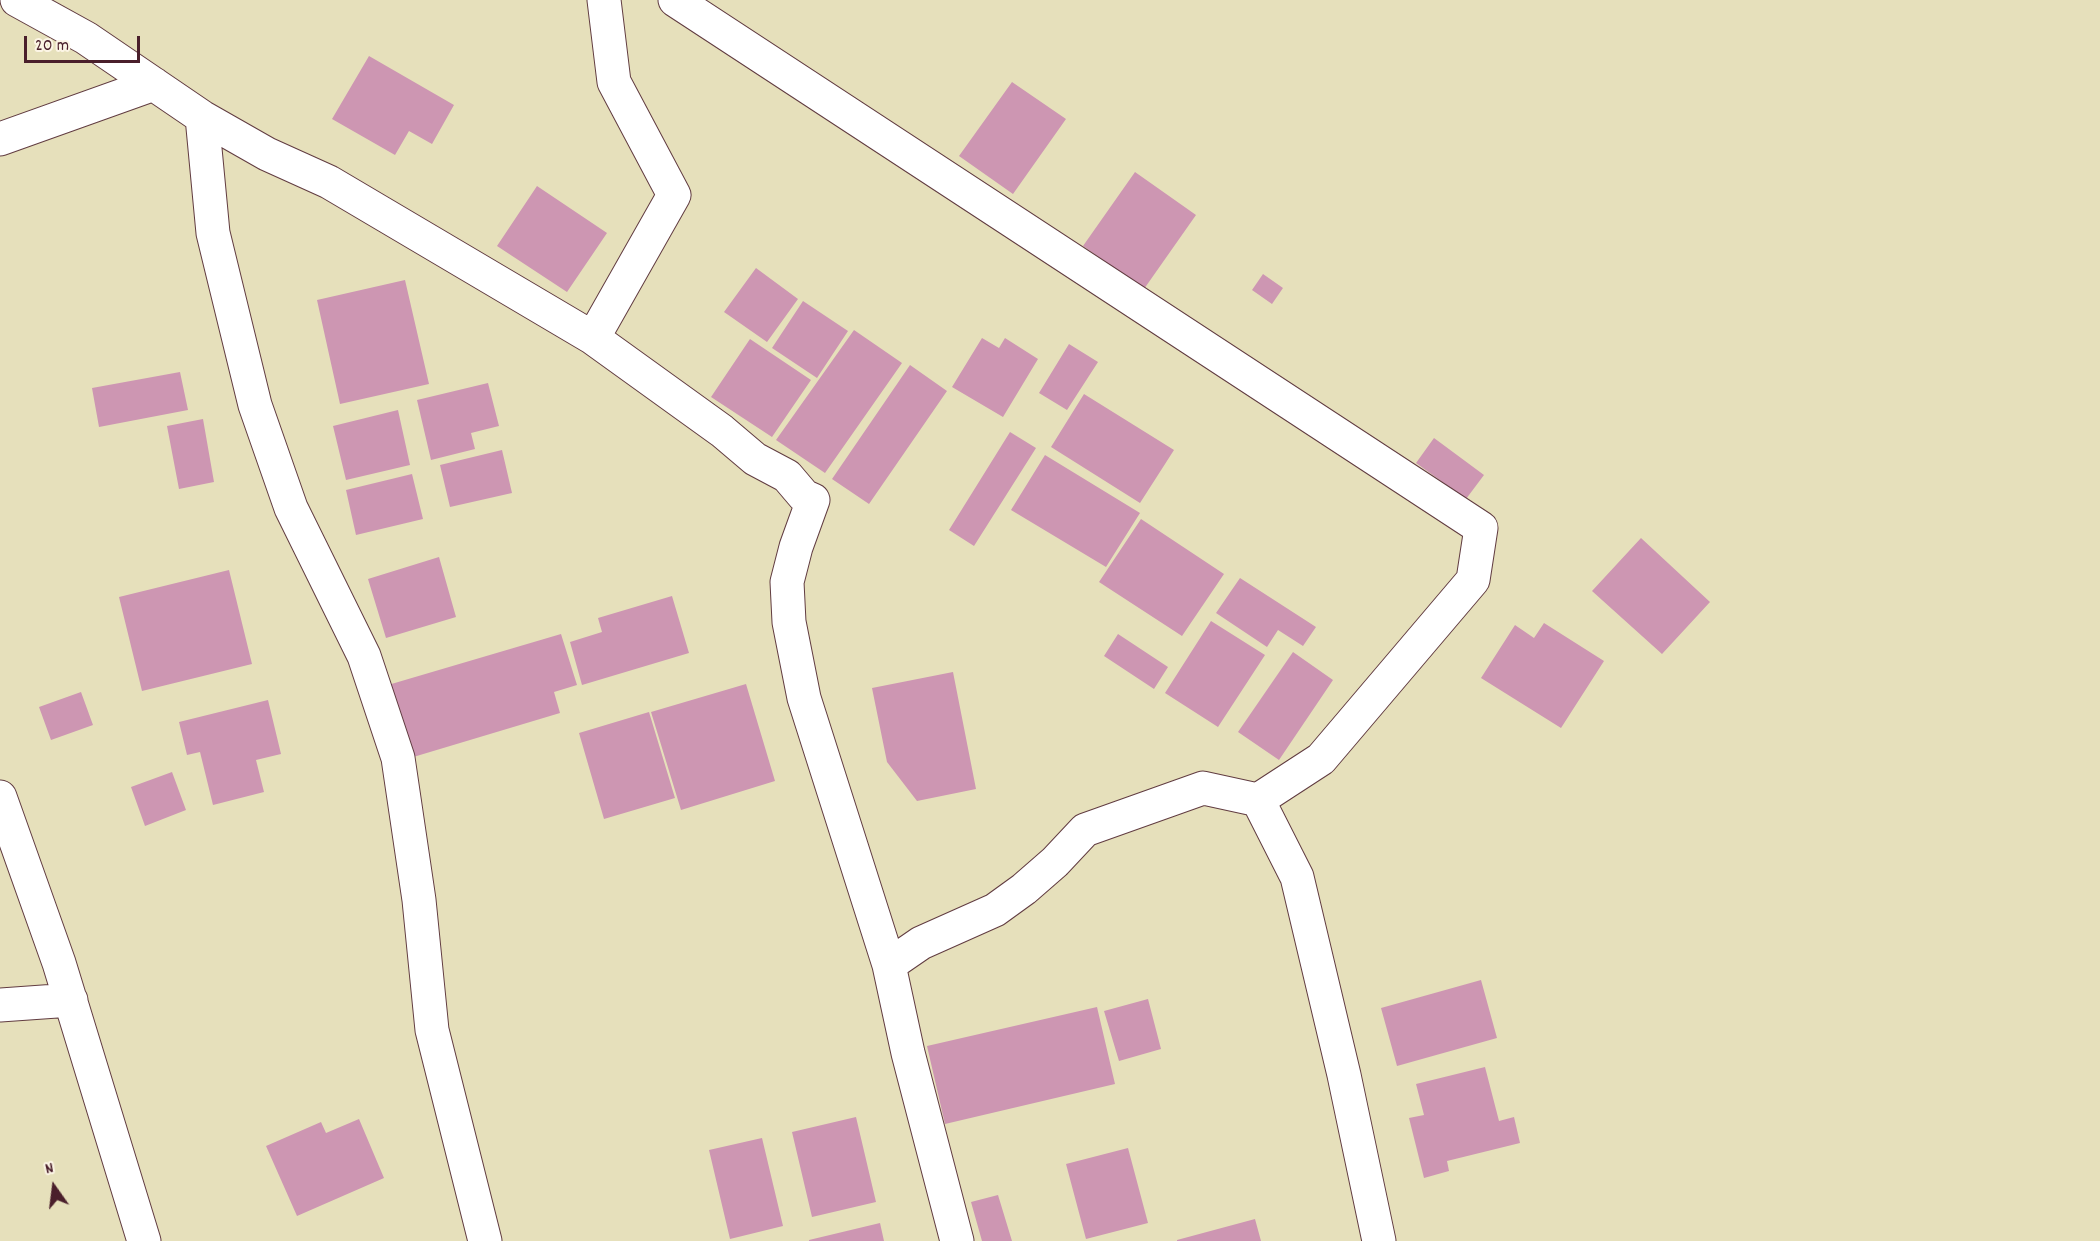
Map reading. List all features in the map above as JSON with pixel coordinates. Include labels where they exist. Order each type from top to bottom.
[{"type":"street","points":[[16,0],[86,38],[202,117],[267,154],[329,182],[593,338],[722,431],[755,459],[787,476],[804,496],[813,500],[796,547],[787,582],[789,622],[804,698],[889,965],[908,1053],[957,1241]]},
{"type":"street","points":[[593,338],[674,195],[614,82],[604,0]]},
{"type":"street","points":[[675,0],[1481,528],[1473,580],[1321,759],[1258,800],[1203,788],[1084,831],[1031,882],[995,910],[921,944],[889,965]]},
{"type":"street","points":[[0,139],[154,84]]},
{"type":"street","points":[[202,117],[213,233],[255,405],[291,508],[364,656],[398,758],[419,900],[432,1030],[485,1241]]},
{"type":"street","points":[[0,797],[71,1000],[144,1241]]},
{"type":"street","points":[[1258,800],[1297,877],[1344,1075],[1379,1241]]},
{"type":"street","points":[[0,1005],[71,1000]]},
{"type":"building","points":[[369,56],[454,105],[432,144],[409,131],[395,155],[332,119]]},
{"type":"building","points":[[1012,82],[1066,119],[1013,194],[959,156]]},
{"type":"building","points":[[1135,172],[1196,215],[1144,289],[1083,246]]},
{"type":"building","points":[[537,186],[607,233],[567,292],[497,246]]},
{"type":"building","points":[[756,268],[798,299],[767,342],[724,312]]},
{"type":"building","points":[[1263,274],[1283,288],[1272,304],[1252,290]]},
{"type":"building","points":[[405,280],[429,384],[340,404],[317,300]]},
{"type":"building","points":[[803,301],[848,331],[817,378],[772,348]]},
{"type":"building","points":[[854,330],[902,363],[825,473],[776,440]]},
{"type":"building","points":[[982,338],[999,348],[1005,338],[1038,359],[1003,417],[952,387]]},
{"type":"building","points":[[750,339],[811,380],[772,437],[711,397]]},
{"type":"building","points":[[1069,344],[1098,362],[1067,410],[1039,393]]},
{"type":"building","points":[[910,365],[947,391],[869,504],[832,479]]},
{"type":"building","points":[[180,372],[188,410],[99,427],[92,388]]},
{"type":"building","points":[[488,383],[499,426],[471,433],[475,449],[431,460],[417,400]]},
{"type":"building","points":[[1084,394],[1174,450],[1140,503],[1051,447]]},
{"type":"building","points":[[398,410],[410,465],[346,480],[333,426]]},
{"type":"building","points":[[203,419],[214,482],[179,489],[167,426]]},
{"type":"building","points":[[1010,432],[1036,448],[974,546],[949,530]]},
{"type":"building","points":[[1434,438],[1484,475],[1466,499],[1416,463]]},
{"type":"building","points":[[502,450],[512,493],[450,507],[440,465]]},
{"type":"building","points":[[1045,455],[1140,513],[1106,567],[1011,510]]},
{"type":"building","points":[[412,474],[423,519],[356,535],[346,490]]},
{"type":"building","points":[[1141,519],[1224,574],[1182,636],[1099,582]]},
{"type":"building","points":[[1641,538],[1710,602],[1662,654],[1592,591]]},
{"type":"building","points":[[439,557],[456,617],[386,638],[368,579]]},
{"type":"building","points":[[229,570],[252,664],[142,691],[119,597]]},
{"type":"building","points":[[1240,578],[1316,627],[1303,646],[1278,630],[1267,647],[1216,613]]},
{"type":"building","points":[[672,596],[689,653],[582,685],[570,642],[602,632],[598,618]]},
{"type":"building","points":[[1211,621],[1265,655],[1218,727],[1165,693]]},
{"type":"building","points":[[1544,623],[1604,661],[1561,728],[1481,678],[1515,625],[1534,638]]},
{"type":"building","points":[[561,634],[577,685],[554,692],[560,713],[410,758],[388,685]]},
{"type":"building","points":[[1118,634],[1168,667],[1154,689],[1104,656]]},
{"type":"building","points":[[1293,652],[1333,680],[1279,760],[1238,732]]},
{"type":"building","points":[[953,672],[976,789],[917,801],[887,762],[872,688]]},
{"type":"building","points":[[746,684],[775,781],[681,810],[651,712]]},
{"type":"building","points":[[81,692],[93,725],[51,740],[39,707]]},
{"type":"building","points":[[268,700],[281,754],[256,760],[264,792],[213,805],[200,752],[187,755],[179,722]]},
{"type":"building","points":[[649,712],[675,798],[604,819],[579,733]]},
{"type":"building","points":[[172,772],[186,810],[145,826],[131,787]]},
{"type":"building","points":[[1481,980],[1497,1038],[1397,1066],[1381,1008]]},
{"type":"building","points":[[1148,999],[1161,1049],[1119,1061],[1104,1011]]},
{"type":"building","points":[[1097,1007],[1115,1084],[945,1124],[927,1046]]},
{"type":"building","points":[[1485,1067],[1499,1121],[1514,1117],[1520,1143],[1447,1161],[1449,1171],[1424,1178],[1409,1118],[1424,1115],[1416,1084]]},
{"type":"building","points":[[856,1117],[876,1202],[812,1217],[792,1132]]},
{"type":"building","points":[[359,1119],[384,1178],[297,1216],[266,1146],[321,1122],[326,1133]]},
{"type":"building","points":[[762,1138],[783,1226],[730,1239],[709,1150]]},
{"type":"building","points":[[1128,1148],[1148,1223],[1086,1239],[1066,1164]]},
{"type":"building","points":[[998,1195],[1012,1241],[982,1241],[971,1202]]},
{"type":"building","points":[[1255,1219],[1261,1241],[1177,1241],[1177,1240]]},
{"type":"building","points":[[880,1223],[884,1241],[809,1241],[809,1240]]}]
